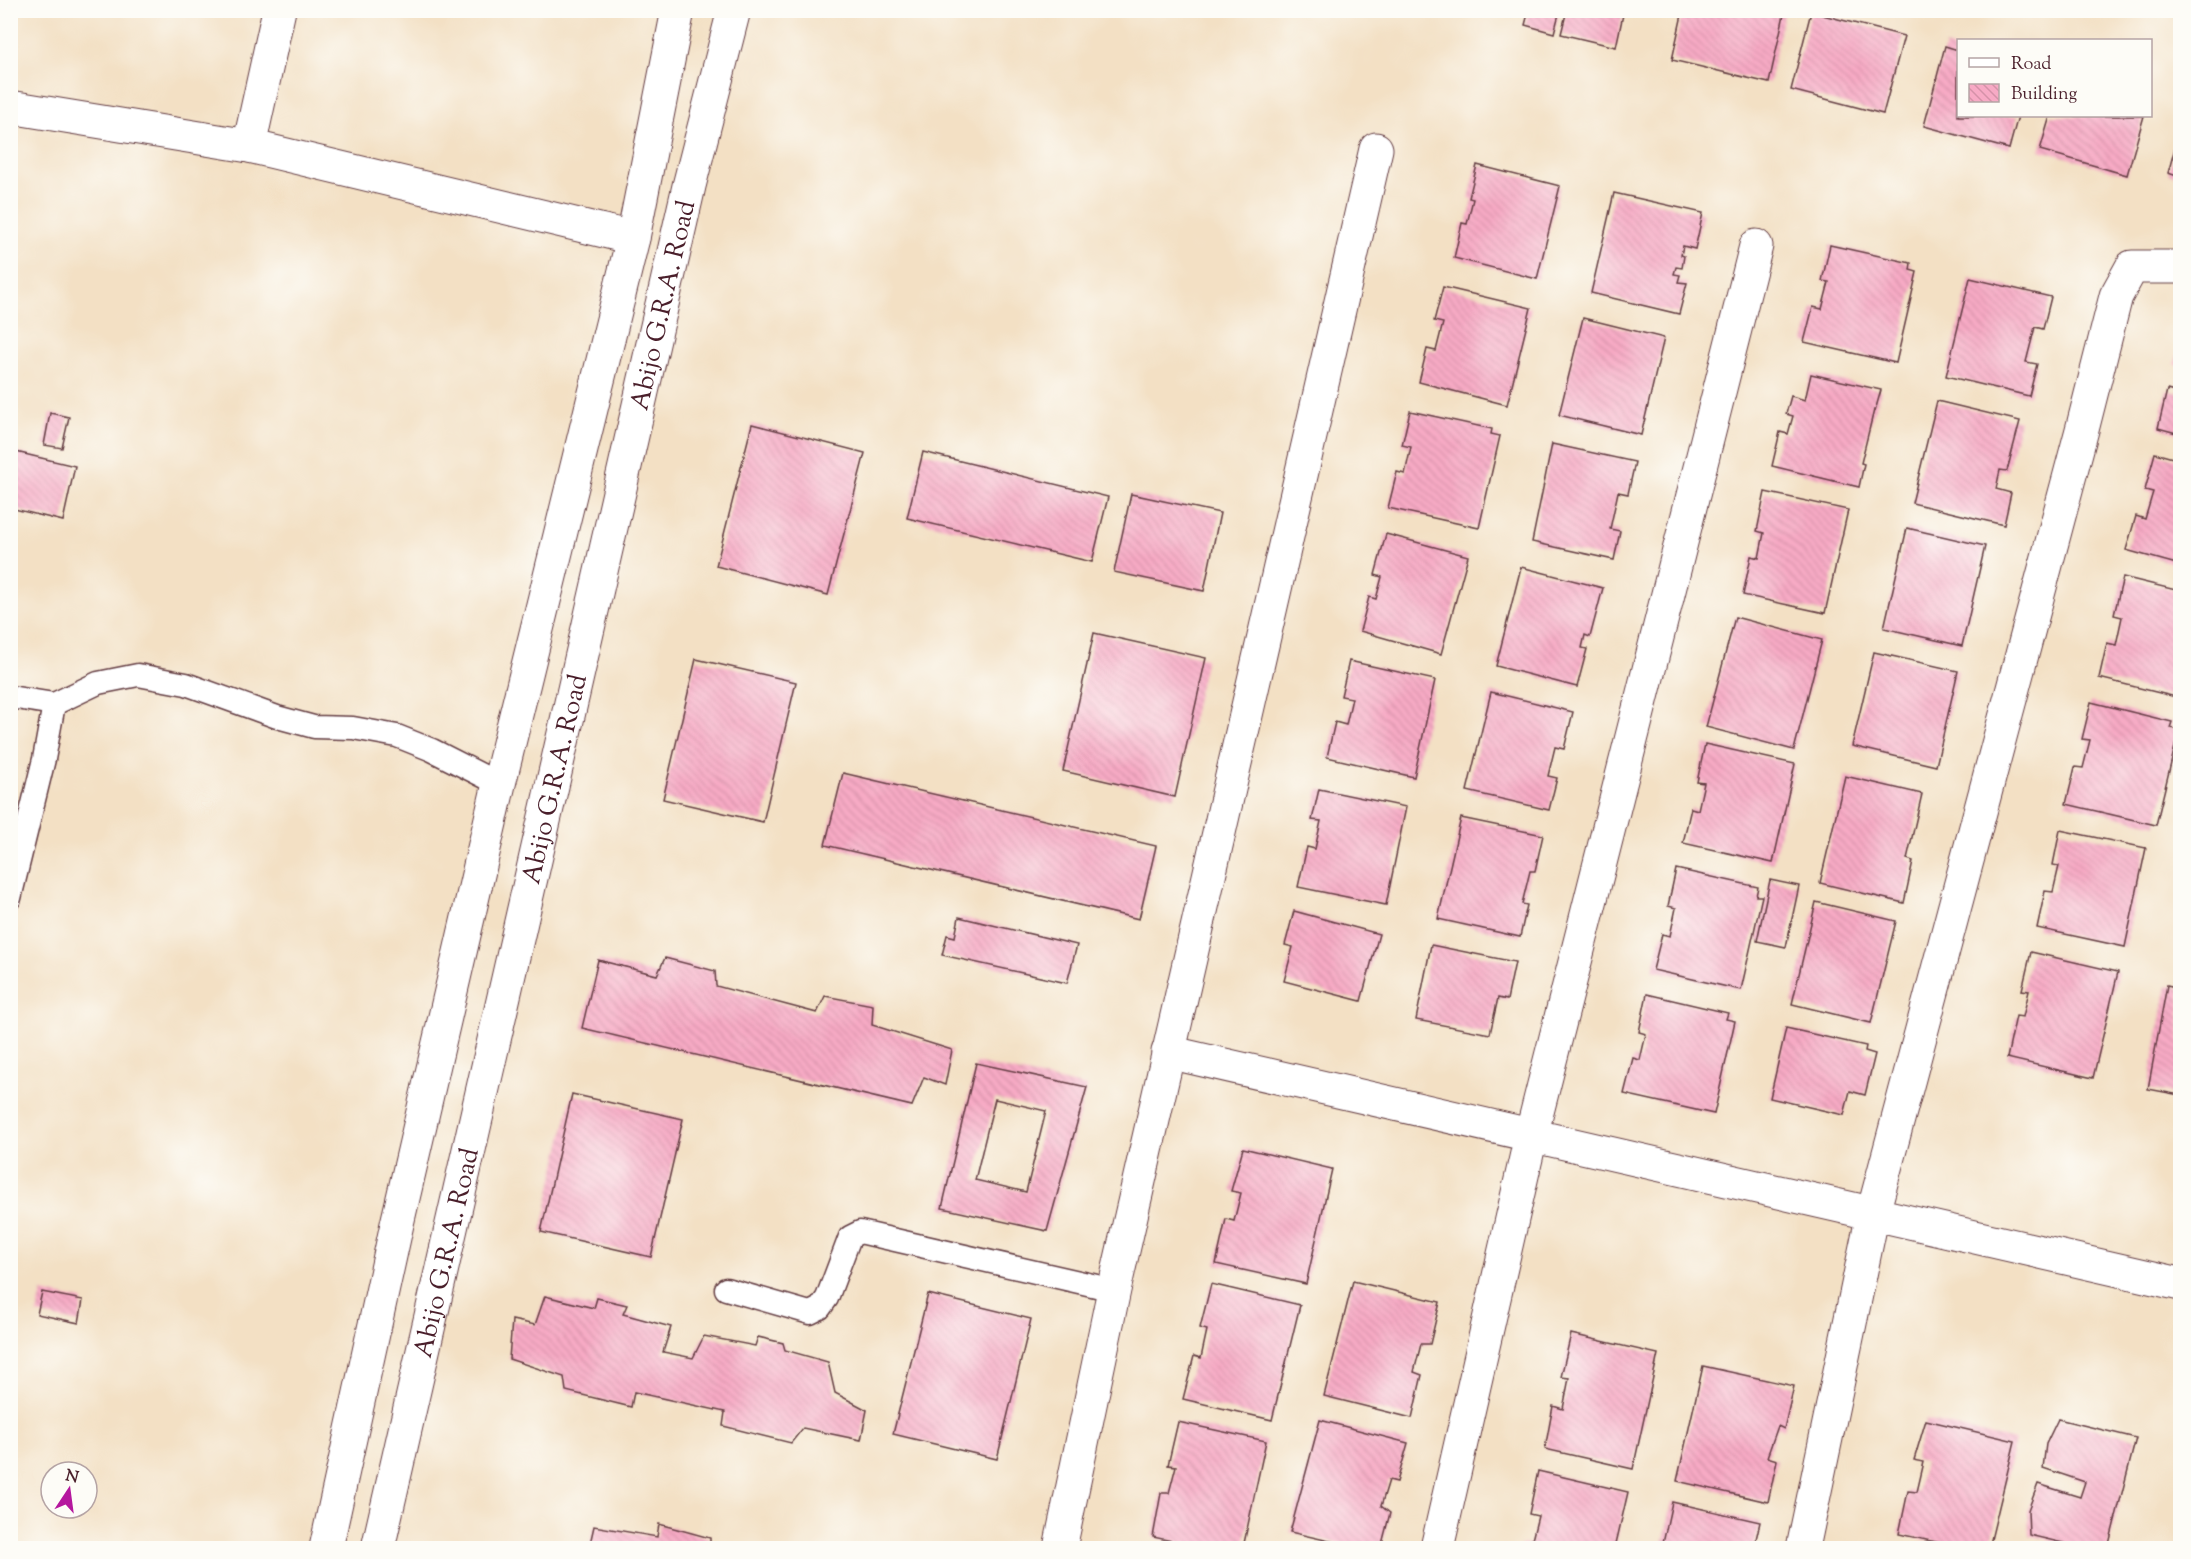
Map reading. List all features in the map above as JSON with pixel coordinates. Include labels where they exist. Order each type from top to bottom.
[{"type":"street","points":[[249,146],[279,10]]},
{"type":"street","name":"Abijo G.R.A. Road","points":[[327,1548],[397,1224],[499,784],[633,237],[678,10]]},
{"type":"street","name":"Abijo G.R.A. Road","points":[[378,1548],[686,198],[734,10]]},
{"type":"street","points":[[10,107],[249,146],[633,237]]},
{"type":"street","points":[[1060,1548],[1114,1290],[1376,149]]},
{"type":"street","points":[[1437,1548],[1531,1136],[1756,246]]},
{"type":"street","points":[[1803,1548],[1873,1213],[2116,296],[2132,267],[2181,267]]},
{"type":"street","points":[[1168,1052],[2181,1284]]},
{"type":"lane","points":[[10,697],[54,704],[98,683],[138,675],[186,684],[277,717],[314,727],[353,728],[397,736],[432,750],[499,784]]},
{"type":"lane","points":[[10,898],[44,759],[54,704]]},
{"type":"lane","points":[[726,1289],[810,1313],[820,1308],[827,1298],[850,1237],[860,1232],[1114,1290]]},
{"type":"building","points":[[1529,10],[1560,10],[1554,33],[1525,25]]},
{"type":"building","points":[[1567,10],[1624,10],[1616,47],[1561,34]]},
{"type":"building","points":[[1683,10],[1785,10],[1769,83],[1672,60]]},
{"type":"building","points":[[1811,12],[1904,36],[1883,114],[1791,90]]},
{"type":"building","points":[[1945,46],[1957,50],[1957,117],[2018,117],[2009,149],[1924,126]]},
{"type":"building","points":[[2050,117],[2144,117],[2127,175],[2040,150]]},
{"type":"building","points":[[2180,130],[2180,177],[2168,173]]},
{"type":"building","points":[[1477,165],[1560,186],[1537,279],[1454,258],[1462,223],[1467,224],[1473,199],[1469,198]]},
{"type":"building","points":[[1614,193],[1703,213],[1695,249],[1683,246],[1682,268],[1676,267],[1674,274],[1680,275],[1678,282],[1687,283],[1679,314],[1591,293]]},
{"type":"building","points":[[1830,245],[1911,263],[1910,270],[1917,272],[1896,363],[1804,342],[1813,307],[1822,309],[1829,282],[1822,281]]},
{"type":"building","points":[[1970,278],[2051,297],[2043,329],[2035,327],[2026,362],[2037,364],[2029,396],[1946,376]]},
{"type":"building","points":[[1443,287],[1531,308],[1507,405],[1419,382],[1427,349],[1436,351],[1443,323],[1434,321]]},
{"type":"building","points":[[1583,318],[1664,338],[1641,435],[1559,415]]},
{"type":"building","points":[[2180,346],[2180,366],[2175,364]]},
{"type":"building","points":[[1811,374],[1881,390],[1861,463],[1864,464],[1859,487],[1772,466],[1780,432],[1788,434],[1793,416],[1786,414],[1791,396],[1805,400]]},
{"type":"building","points":[[2180,386],[2180,434],[2158,428],[2167,390],[2178,393]]},
{"type":"building","points":[[1937,401],[2020,421],[2007,471],[2000,470],[1996,489],[2011,493],[2004,525],[1912,503]]},
{"type":"building","points":[[1410,411],[1492,429],[1491,434],[1500,436],[1479,528],[1388,508],[1397,472],[1405,474],[1411,447],[1402,445]]},
{"type":"building","points":[[50,413],[69,417],[62,448],[44,445]]},
{"type":"building","points":[[752,424],[865,453],[828,595],[716,566]]},
{"type":"building","points":[[1552,444],[1635,462],[1628,494],[1618,492],[1610,529],[1620,531],[1614,560],[1532,542]]},
{"type":"building","points":[[16,452],[75,466],[63,521],[10,508],[10,478]]},
{"type":"building","points":[[923,452],[1108,497],[1092,562],[907,518]]},
{"type":"building","points":[[2155,453],[2180,460],[2180,565],[2126,550],[2136,516],[2145,519],[2153,492],[2145,490]]},
{"type":"building","points":[[1765,492],[1848,510],[1825,613],[1743,595],[1751,556],[1759,558],[1764,533],[1757,531]]},
{"type":"building","points":[[1131,494],[1220,513],[1204,591],[1114,572]]},
{"type":"building","points":[[1907,528],[1985,546],[1962,646],[1884,628]]},
{"type":"building","points":[[1386,534],[1468,556],[1441,654],[1360,631],[1369,597],[1376,599],[1382,577],[1375,575]]},
{"type":"building","points":[[1521,567],[1603,588],[1590,637],[1585,635],[1582,648],[1587,649],[1577,687],[1496,666]]},
{"type":"building","points":[[2123,577],[2180,591],[2180,698],[2099,678],[2107,643],[2116,645],[2122,617],[2114,615]]},
{"type":"building","points":[[1735,617],[1822,640],[1794,750],[1706,727]]},
{"type":"building","points":[[1094,633],[1206,658],[1175,797],[1063,771]]},
{"type":"building","points":[[1874,652],[1958,671],[1936,766],[1852,746]]},
{"type":"building","points":[[696,659],[796,682],[763,822],[663,799]]},
{"type":"building","points":[[1349,661],[1435,680],[1414,777],[1327,757],[1335,722],[1346,725],[1352,698],[1341,696]]},
{"type":"building","points":[[1491,692],[1573,712],[1564,749],[1555,747],[1548,776],[1557,778],[1549,810],[1467,791]]},
{"type":"building","points":[[2091,702],[2172,722],[2170,728],[2179,730],[2156,825],[2066,804],[2075,767],[2083,768],[2090,740],[2082,739]]},
{"type":"building","points":[[1705,744],[1795,764],[1773,863],[1683,843],[1691,808],[1698,810],[1704,783],[1697,782]]},
{"type":"building","points":[[843,773],[1156,846],[1139,919],[825,845]]},
{"type":"building","points":[[1845,776],[1922,794],[1907,859],[1913,861],[1904,903],[1820,883]]},
{"type":"building","points":[[1319,789],[1406,807],[1386,905],[1298,887],[1307,847],[1315,849],[1321,821],[1312,820]]},
{"type":"building","points":[[1461,818],[1543,835],[1535,871],[1530,871],[1522,904],[1527,905],[1520,937],[1438,919]]},
{"type":"building","points":[[2060,830],[2146,848],[2125,947],[2037,928],[2045,891],[2053,892],[2059,866],[2053,865]]},
{"type":"building","points":[[1676,869],[1758,887],[1756,896],[1762,896],[1741,990],[1653,970],[1662,934],[1670,936],[1676,908],[1668,906]]},
{"type":"building","points":[[1770,880],[1799,886],[1786,947],[1757,941]]},
{"type":"building","points":[[1816,902],[1896,921],[1871,1023],[1792,1004]]},
{"type":"building","points":[[1294,911],[1379,934],[1361,1001],[1284,981],[1293,947],[1285,945]]},
{"type":"building","points":[[959,917],[1077,945],[1067,983],[942,955],[947,935],[955,937]]},
{"type":"building","points":[[1431,945],[1515,962],[1507,1000],[1498,998],[1490,1034],[1416,1020]]},
{"type":"building","points":[[2031,952],[2118,972],[2093,1078],[2007,1058],[2016,1016],[2023,1017],[2029,991],[2022,990]]},
{"type":"building","points":[[665,958],[715,971],[716,986],[817,1013],[825,996],[873,1005],[872,1025],[952,1050],[945,1085],[924,1077],[912,1106],[582,1028],[598,960],[657,975]]},
{"type":"building","points":[[2167,985],[2180,988],[2180,1095],[2148,1089]]},
{"type":"building","points":[[1647,994],[1728,1013],[1726,1019],[1735,1021],[1714,1114],[1624,1094],[1633,1058],[1640,1060],[1646,1034],[1639,1032]]},
{"type":"building","points":[[1786,1028],[1866,1046],[1865,1051],[1875,1054],[1865,1095],[1850,1091],[1844,1115],[1770,1098]]},
{"type":"building","points":[[976,1063],[1087,1087],[1047,1231],[942,1208]],"holes":[[[995,1099],[1046,1111],[1026,1192],[975,1180]]]},
{"type":"building","points":[[572,1094],[683,1119],[651,1257],[541,1232]]},
{"type":"building","points":[[1243,1148],[1332,1169],[1306,1284],[1216,1264],[1226,1219],[1234,1221],[1241,1193],[1231,1191]]},
{"type":"building","points":[[1353,1281],[1440,1302],[1430,1344],[1421,1344],[1414,1372],[1422,1375],[1412,1418],[1324,1396]]},
{"type":"building","points":[[1211,1284],[1300,1305],[1272,1420],[1183,1399],[1194,1356],[1201,1358],[1207,1330],[1200,1328]]},
{"type":"building","points":[[42,1292],[83,1300],[79,1323],[37,1314]]},
{"type":"building","points":[[928,1294],[1031,1319],[997,1459],[893,1434]]},
{"type":"building","points":[[545,1296],[594,1308],[597,1298],[627,1305],[623,1314],[671,1327],[663,1352],[693,1358],[704,1336],[755,1346],[758,1337],[783,1343],[785,1350],[828,1362],[835,1393],[867,1410],[861,1440],[803,1428],[791,1443],[723,1426],[725,1412],[634,1392],[631,1407],[566,1391],[564,1377],[509,1359],[512,1320],[535,1325]]},
{"type":"building","points":[[1571,1334],[1658,1354],[1633,1469],[1545,1449],[1553,1406],[1563,1409],[1569,1378],[1561,1377]]},
{"type":"building","points":[[1703,1366],[1794,1386],[1784,1429],[1778,1426],[1767,1457],[1777,1460],[1768,1502],[1677,1481]]},
{"type":"building","points":[[2058,1419],[2136,1438],[2108,1548],[2084,1548],[2029,1535],[2028,1510],[2038,1484],[2080,1497],[2085,1482],[2043,1468],[2046,1444]]},
{"type":"building","points":[[1320,1420],[1408,1443],[1397,1482],[1389,1480],[1381,1506],[1390,1513],[1381,1548],[1360,1548],[1290,1532]]},
{"type":"building","points":[[1926,1420],[2015,1441],[1989,1548],[1963,1548],[1899,1534],[1908,1491],[1917,1492],[1924,1462],[1914,1460]]},
{"type":"building","points":[[1178,1422],[1266,1441],[1243,1548],[1205,1548],[1153,1537],[1161,1493],[1169,1493],[1176,1466],[1168,1465]]},
{"type":"building","points":[[1538,1471],[1628,1492],[1615,1548],[1520,1548],[1521,1545],[1531,1544],[1538,1516],[1529,1514]]},
{"type":"building","points":[[1672,1502],[1760,1522],[1754,1548],[1662,1548]]},
{"type":"building","points":[[659,1524],[710,1538],[710,1548],[589,1548],[594,1526],[657,1537]]}]
